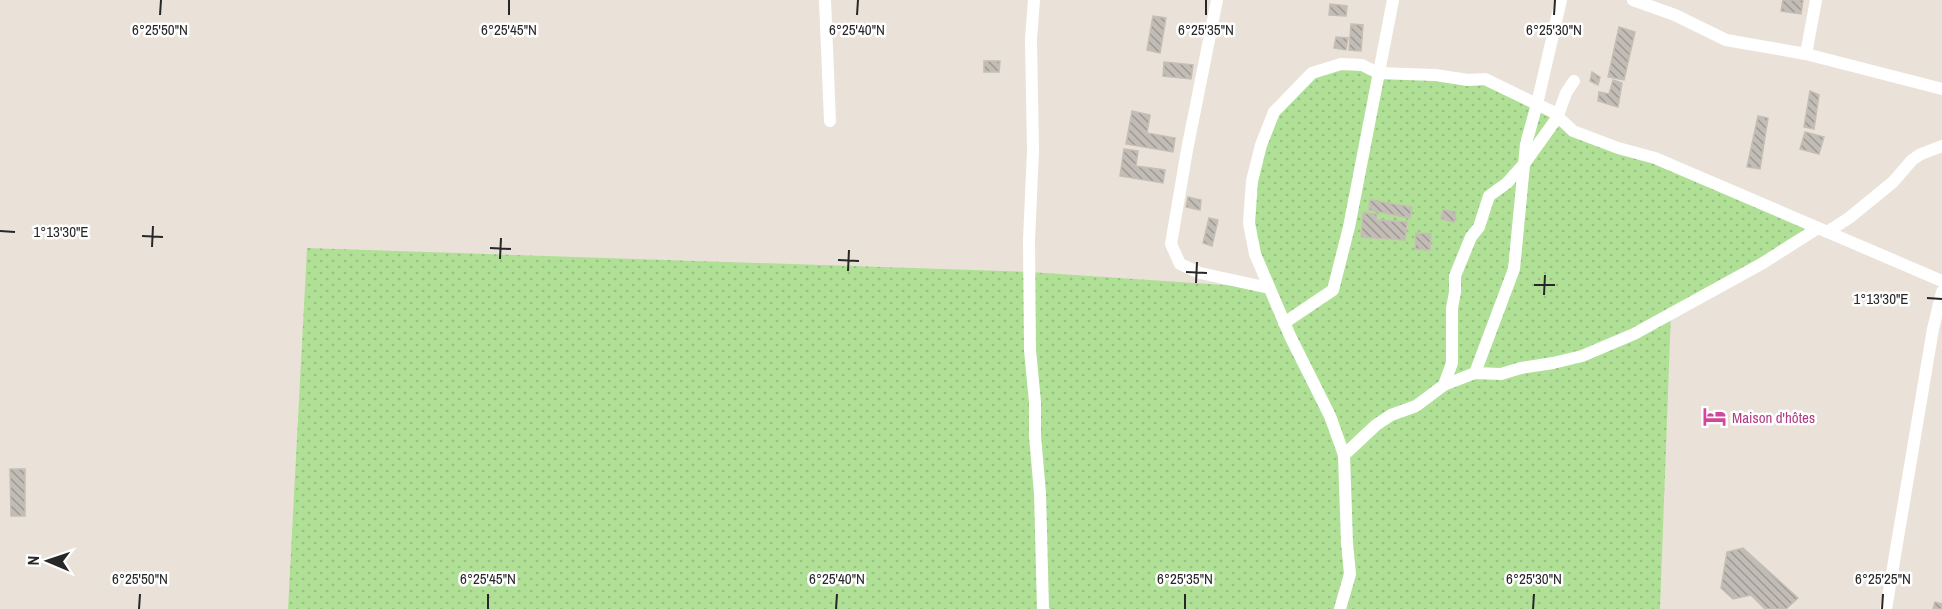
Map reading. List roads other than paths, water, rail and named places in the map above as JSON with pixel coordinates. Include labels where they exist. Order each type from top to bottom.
[{"type":"street","points":[[825,0],[830,121]]},
{"type":"street","points":[[1034,0],[1031,39],[1033,95],[1029,240],[1030,350],[1040,493],[1043,609]]},
{"type":"street","points":[[1217,0],[1171,244],[1180,264],[1200,273],[1269,288]]},
{"type":"street","points":[[1284,323],[1333,290],[1348,227],[1393,0]]},
{"type":"street","points":[[1475,373],[1515,269],[1526,144],[1561,0]]},
{"type":"street","points":[[1633,0],[1675,15],[1726,40],[1806,54],[1942,89]]},
{"type":"street","points":[[1806,54],[1816,0]]},
{"type":"street","points":[[1340,609],[1350,574],[1344,455],[1330,416],[1284,323],[1255,254],[1249,223],[1252,181],[1261,145],[1274,112],[1312,73],[1341,64],[1362,65],[1378,73],[1435,75],[1468,81],[1485,79],[1553,112],[1573,131],[1618,148],[1655,158],[1942,281]]},
{"type":"street","points":[[1444,385],[1452,363],[1452,308],[1455,276],[1472,237],[1479,227],[1489,196],[1507,183],[1524,164],[1557,118],[1566,93],[1574,81]]},
{"type":"street","points":[[1344,455],[1383,420],[1416,405],[1444,385],[1475,373],[1501,374],[1582,356],[1634,334],[1822,230],[1849,218],[1893,182],[1912,160],[1942,146]]},
{"type":"street","points":[[1886,609],[1933,329],[1942,292]]},
{"type":"place","name":"Maison d'hôtes","points":[[1714,417]]}]
